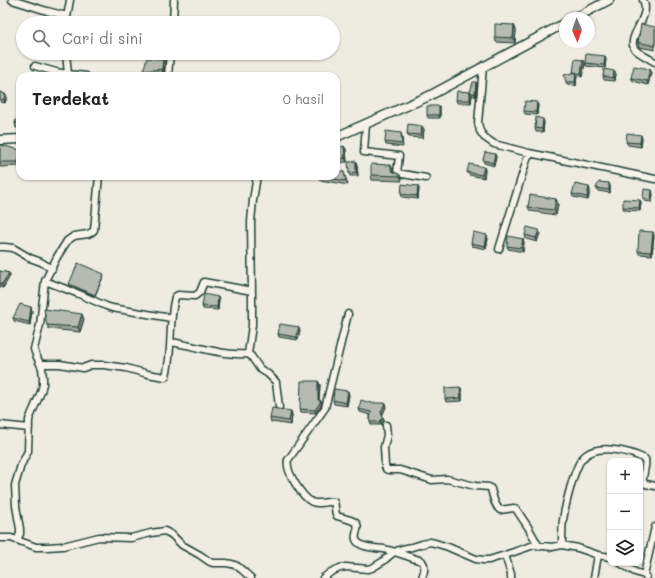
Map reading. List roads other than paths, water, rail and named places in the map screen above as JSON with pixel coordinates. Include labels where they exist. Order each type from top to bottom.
[{"type":"street","points":[[12,0],[57,16]]},
{"type":"street","points":[[68,16],[70,0]]},
{"type":"street","points":[[173,16],[174,0]]},
{"type":"street","points":[[586,12],[609,0]]},
{"type":"street","points":[[643,0],[645,8],[643,16],[632,41],[637,51],[655,62]]},
{"type":"street","points":[[340,135],[430,96],[559,26]]},
{"type":"street","points":[[67,60],[68,72]]},
{"type":"street","points":[[168,72],[169,60]]},
{"type":"street","points":[[35,66],[56,72]]},
{"type":"street","points":[[483,67],[478,123],[480,132],[494,144],[655,180]]},
{"type":"street","points":[[366,124],[364,152],[399,156],[397,173],[426,178]]},
{"type":"street","points":[[0,140],[16,139]]},
{"type":"street","points":[[499,249],[529,153]]},
{"type":"street","points":[[17,540],[20,534],[20,528],[16,506],[15,485],[21,465],[28,451],[29,420],[41,392],[43,373],[34,349],[46,281],[57,257],[67,241],[74,236],[92,232],[94,230],[99,180]]},
{"type":"street","points":[[248,354],[252,325],[251,222],[256,180]]},
{"type":"street","points":[[0,247],[5,246],[12,248],[52,268]]},
{"type":"street","points":[[46,281],[112,308],[171,318]]},
{"type":"street","points":[[40,364],[60,364],[83,368],[91,365],[104,365],[126,368],[166,377],[171,342],[171,318],[174,302],[178,295],[196,296],[200,292],[204,282],[252,291]]},
{"type":"street","points":[[348,314],[325,408],[287,463],[300,491],[312,502],[334,502],[337,516],[356,522],[357,530],[355,536],[359,544],[394,552],[422,561],[424,564],[422,578]]},
{"type":"street","points":[[171,342],[218,352],[238,355],[248,354],[260,369],[276,382],[279,407]]},
{"type":"street","points":[[0,425],[29,428]]},
{"type":"street","points":[[386,425],[387,435],[384,447],[386,469],[400,470],[432,480],[447,479],[475,486],[489,487],[498,509],[516,509],[538,545]]},
{"type":"street","points":[[562,545],[563,520],[576,467],[588,453],[593,450],[624,451],[645,459],[646,462],[642,477],[643,482],[655,486]]},
{"type":"street","points":[[625,566],[645,576],[655,527]]},
{"type":"street","points":[[0,538],[11,538],[36,547],[62,546],[99,537],[131,538],[151,532],[166,531],[182,545],[210,562],[232,564],[251,578]]},
{"type":"street","points":[[323,578],[340,568],[372,568],[394,552],[432,542],[476,559],[489,560],[531,545],[552,547],[562,545],[607,556]]},
{"type":"street","points":[[505,555],[511,578]]},
{"type":"street","points":[[594,578],[598,555]]}]
